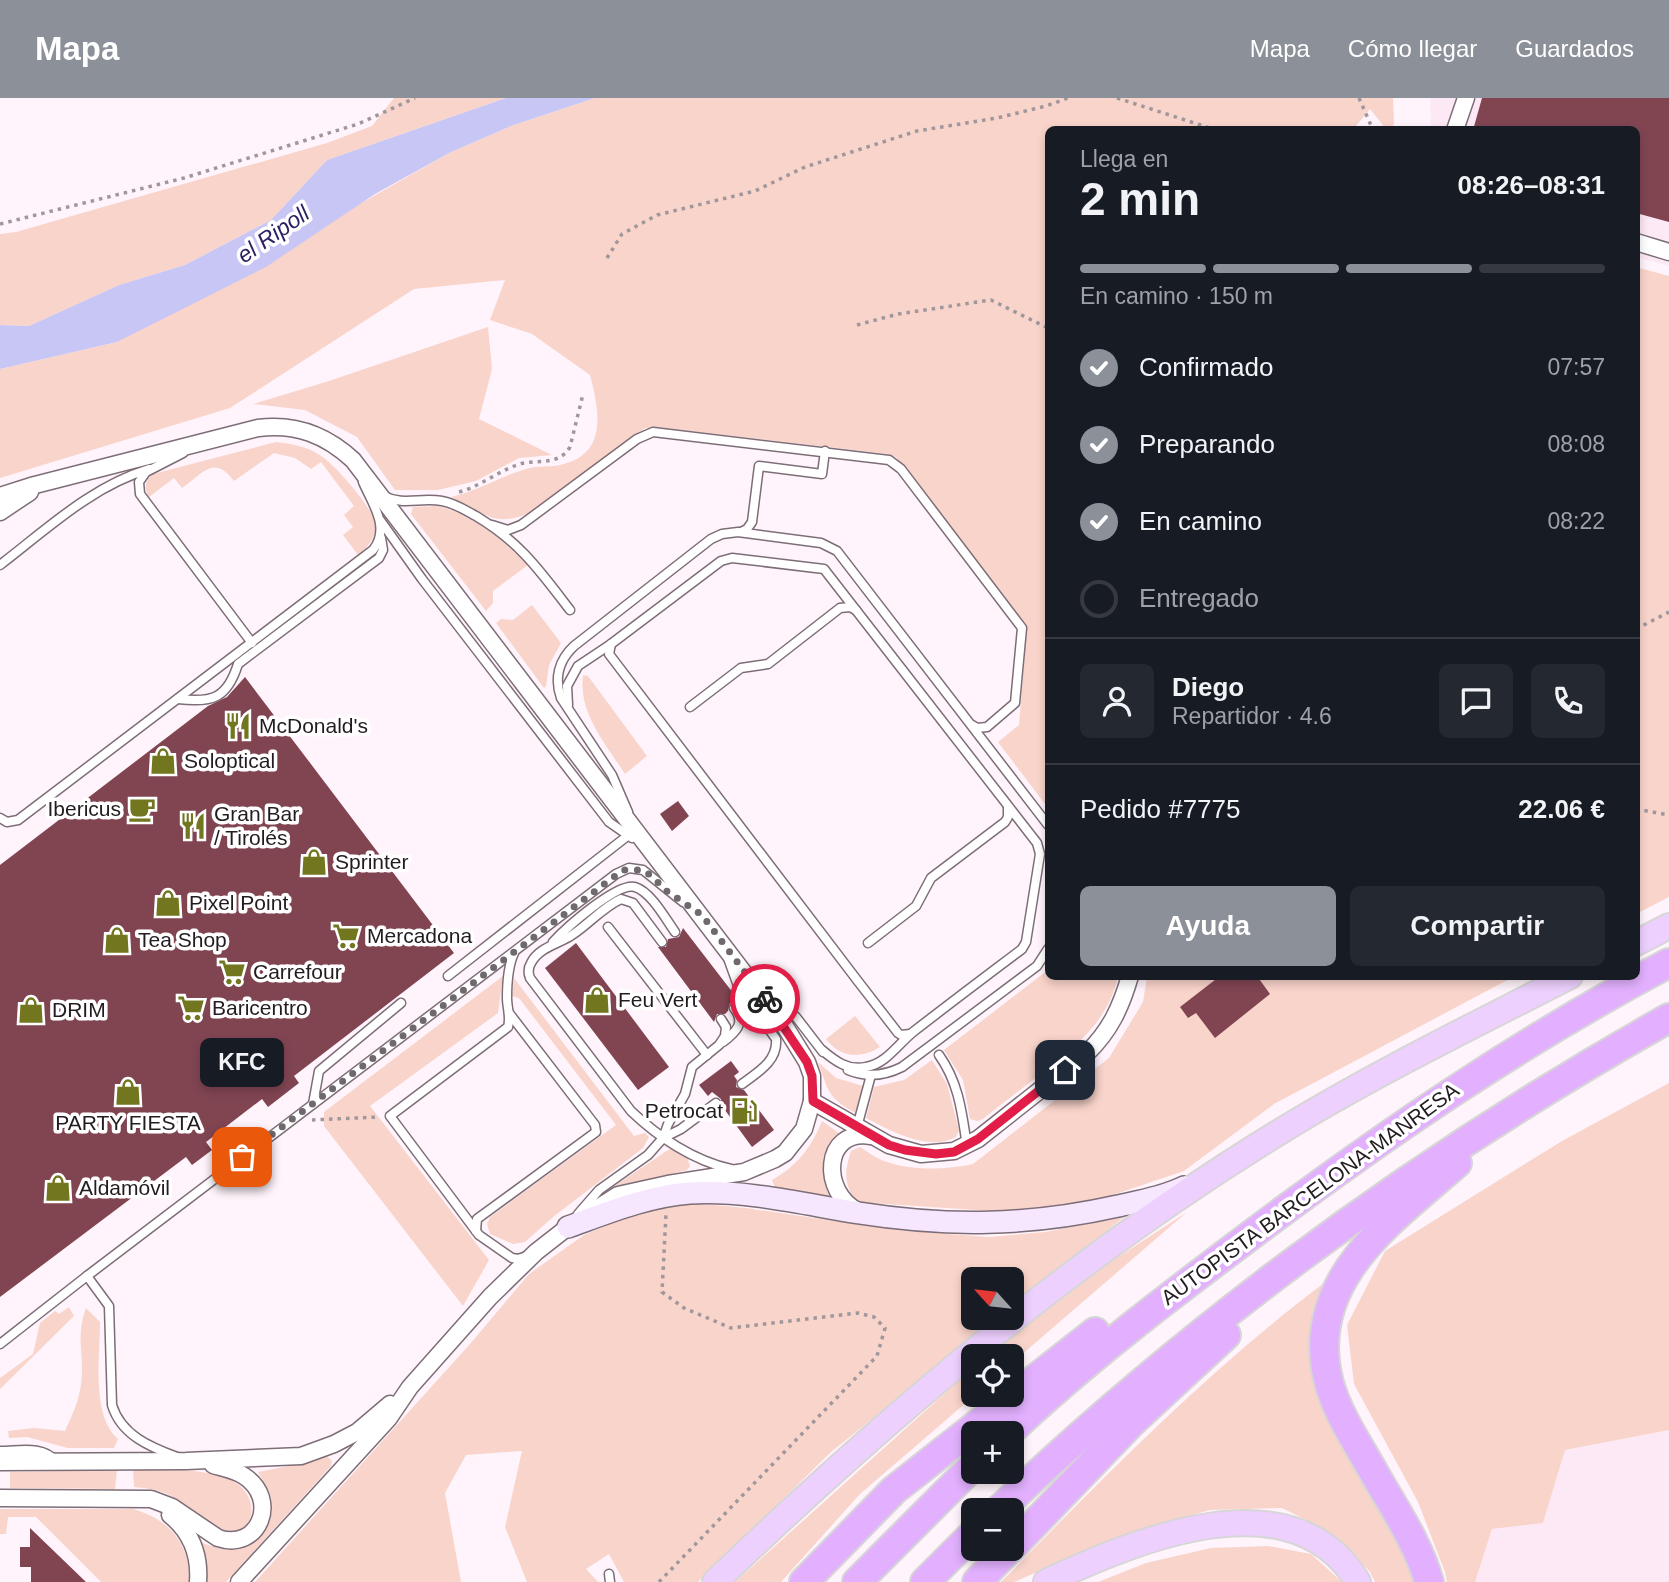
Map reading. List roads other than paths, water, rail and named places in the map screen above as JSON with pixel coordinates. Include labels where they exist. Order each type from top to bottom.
[{"type":"highway","name":"AUTOPISTA BARCELONA-MANRESA","points":[[1640,978],[1669,963]]},
{"type":"highway","name":"AUTOPISTA BARCELONA-MANRESA","points":[[1022,1421],[1151,1310],[1358,1155],[1517,1049],[1637,980]]},
{"type":"highway","name":"AUTOPISTA BARCELONA-MANRESA","points":[[1012,1498],[1086,1429],[1152,1373],[1276,1273],[1373,1202],[1525,1102],[1669,1018]]},
{"type":"highway","points":[[1429,1582],[1399,1515],[1336,1403],[1326,1367],[1328,1320],[1344,1274],[1362,1250],[1388,1223],[1525,1102]]},
{"type":"highway","points":[[804,1582],[863,1520],[921,1467],[1196,1252],[1358,1155]]},
{"type":"highway","points":[[1024,1534],[1132,1422],[1373,1202]]},
{"type":"highway","points":[[857,1582],[961,1478]]},
{"type":"highway","points":[[925,1582],[961,1546]]},
{"type":"highway","points":[[977,1582],[997,1561]]},
{"type":"main road","points":[[1640,941],[1669,926]]},
{"type":"main road","points":[[715,1582],[822,1482],[941,1378],[1097,1255],[1239,1158],[1331,1102],[1562,980]]},
{"type":"main road","points":[[1046,1582],[1099,1558],[1160,1539],[1220,1524],[1244,1522],[1266,1522],[1307,1535],[1338,1556],[1358,1582]]},
{"type":"street","points":[[1456,126],[1466,98]]},
{"type":"street","points":[[1640,243],[1669,252]]},
{"type":"street","points":[[0,496],[258,428],[287,426],[321,437],[352,460],[376,490],[632,832],[656,855],[747,975],[786,1028],[807,1062],[812,1076],[813,1101],[804,1129],[785,1153],[760,1167],[744,1172],[618,1195],[568,1227],[536,1252],[490,1297],[410,1387],[388,1418],[239,1582]]},
{"type":"street","points":[[0,512],[39,488],[68,477]]},
{"type":"street","points":[[813,1101],[889,1145],[921,1154],[954,1152],[967,1146],[1087,1053],[1114,1019],[1129,980]]},
{"type":"street","points":[[863,1214],[849,1207],[837,1194],[832,1167],[833,1158],[841,1143],[864,1131]]},
{"type":"street","points":[[568,1227],[616,1209],[667,1196],[720,1193],[768,1197],[863,1214],[926,1221],[1008,1223],[1075,1216],[1178,1190],[1239,1158]]},
{"type":"street","points":[[0,1462],[190,1461],[302,1455],[334,1444],[357,1432],[410,1387]]},
{"type":"street","points":[[0,1498],[151,1499],[162,1502],[211,1534],[227,1541],[242,1539],[250,1534],[261,1519],[263,1511],[261,1495],[257,1488],[235,1471],[190,1461]]},
{"type":"street","points":[[126,1497],[163,1511],[183,1527],[198,1563],[198,1582]]},
{"type":"lane","points":[[376,490],[396,502],[434,500],[454,505],[492,525],[509,530],[521,525],[637,439],[653,432],[882,458],[895,463],[1022,628],[1015,703],[983,728],[976,728],[971,724]]},
{"type":"lane","points":[[208,440],[146,472],[139,482],[140,494],[253,643]]},
{"type":"lane","points":[[632,832],[612,775],[570,715],[557,686],[559,668],[569,651],[711,539],[747,529],[752,522],[759,466],[822,474],[825,451]]},
{"type":"lane","points":[[352,460],[379,517],[422,579],[609,822],[632,832]]},
{"type":"lane","points":[[0,565],[88,496],[129,475],[155,467]]},
{"type":"lane","points":[[178,699],[209,701],[228,686],[238,664],[379,558],[383,550],[379,517]]},
{"type":"lane","points":[[492,525],[528,555],[570,610]]},
{"type":"lane","points":[[738,532],[821,543],[837,551],[1045,821]]},
{"type":"lane","points":[[0,818],[7,822],[18,820],[373,550],[380,538]]},
{"type":"lane","points":[[570,715],[566,693],[573,673],[587,659],[726,558],[824,569],[1008,806],[1040,849],[1024,946],[910,1034],[886,1057],[865,1068],[842,1064],[822,1050]]},
{"type":"lane","points":[[690,707],[741,668],[768,664],[840,608],[845,606],[856,610]]},
{"type":"lane","points":[[611,644],[608,654],[898,1033],[910,1034]]},
{"type":"lane","points":[[868,943],[916,906],[932,878],[1005,822],[1008,806]]},
{"type":"lane","points":[[448,976],[632,832]]},
{"type":"lane","points":[[0,1344],[616,874],[629,868],[648,873],[665,890],[702,915]]},
{"type":"lane","points":[[676,932],[647,895],[637,887],[627,886],[616,891],[565,930],[529,964],[528,972],[631,1111],[663,1138],[704,1161],[744,1172]]},
{"type":"lane","points":[[551,944],[570,937],[621,899],[633,903],[662,942]]},
{"type":"lane","points":[[608,926],[707,1055]]},
{"type":"lane","points":[[724,945],[738,986],[776,1039],[777,1046],[770,1061],[742,1084]]},
{"type":"lane","points":[[519,948],[510,964],[507,998],[510,1021],[505,1031],[390,1116],[476,1231],[503,1254],[512,1258],[518,1259],[536,1252]]},
{"type":"lane","points":[[747,975],[796,1017],[822,1050],[846,1069],[871,1075],[890,1073],[902,1067],[1037,966],[1045,954]]},
{"type":"lane","points":[[313,1104],[319,1071],[401,1003]]},
{"type":"lane","points":[[568,1227],[599,1190],[648,1155],[663,1138],[685,1094],[692,1068],[737,1029],[740,1017],[734,1008]]},
{"type":"lane","points":[[476,1231],[477,1219],[596,1132],[595,1125],[509,1013]]},
{"type":"lane","points":[[719,1045],[726,1031],[721,1019]]},
{"type":"lane","points":[[939,1055],[959,1094],[967,1146]]},
{"type":"lane","points":[[864,1131],[871,1075]]},
{"type":"lane","points":[[663,1138],[681,1129],[716,1103]]},
{"type":"lane","points":[[88,1276],[109,1306],[112,1405],[118,1420],[143,1443],[190,1461]]},
{"type":"lane","points":[[0,1451],[39,1450],[48,1453],[56,1461]]},
{"type":"water","name":"el Ripoll","points":[[506,98],[595,98],[511,126],[451,152],[375,194],[266,267],[117,342],[0,369],[0,325],[29,326],[119,285],[185,265],[271,220],[327,160]]},
{"type":"place","name":"McDonald's","points":[[238,726]]},
{"type":"place","name":"Soloptical","points":[[163,761]]},
{"type":"place","name":"Ibericus","points":[[142,809]]},
{"type":"place","name":"Gran Bar / Tirolés","points":[[193,826]]},
{"type":"place","name":"Sprinter","points":[[314,862]]},
{"type":"place","name":"Pixel Point","points":[[168,903]]},
{"type":"place","name":"Mercadona","points":[[346,936]]},
{"type":"place","name":"Tea Shop","points":[[117,940]]},
{"type":"place","name":"Carrefour","points":[[232,972]]},
{"type":"place","name":"Feu Vert","points":[[597,1000]]},
{"type":"place","name":"Baricentro","points":[[191,1008]]},
{"type":"place","name":"DRIM","points":[[31,1010]]},
{"type":"place","name":"PARTY FIESTA","points":[[128,1092]]},
{"type":"place","name":"Petrocat","points":[[744,1111]]},
{"type":"place","name":"KFC","points":[[242,1157]]},
{"type":"place","name":"Aldamóvil","points":[[58,1188]]}]
